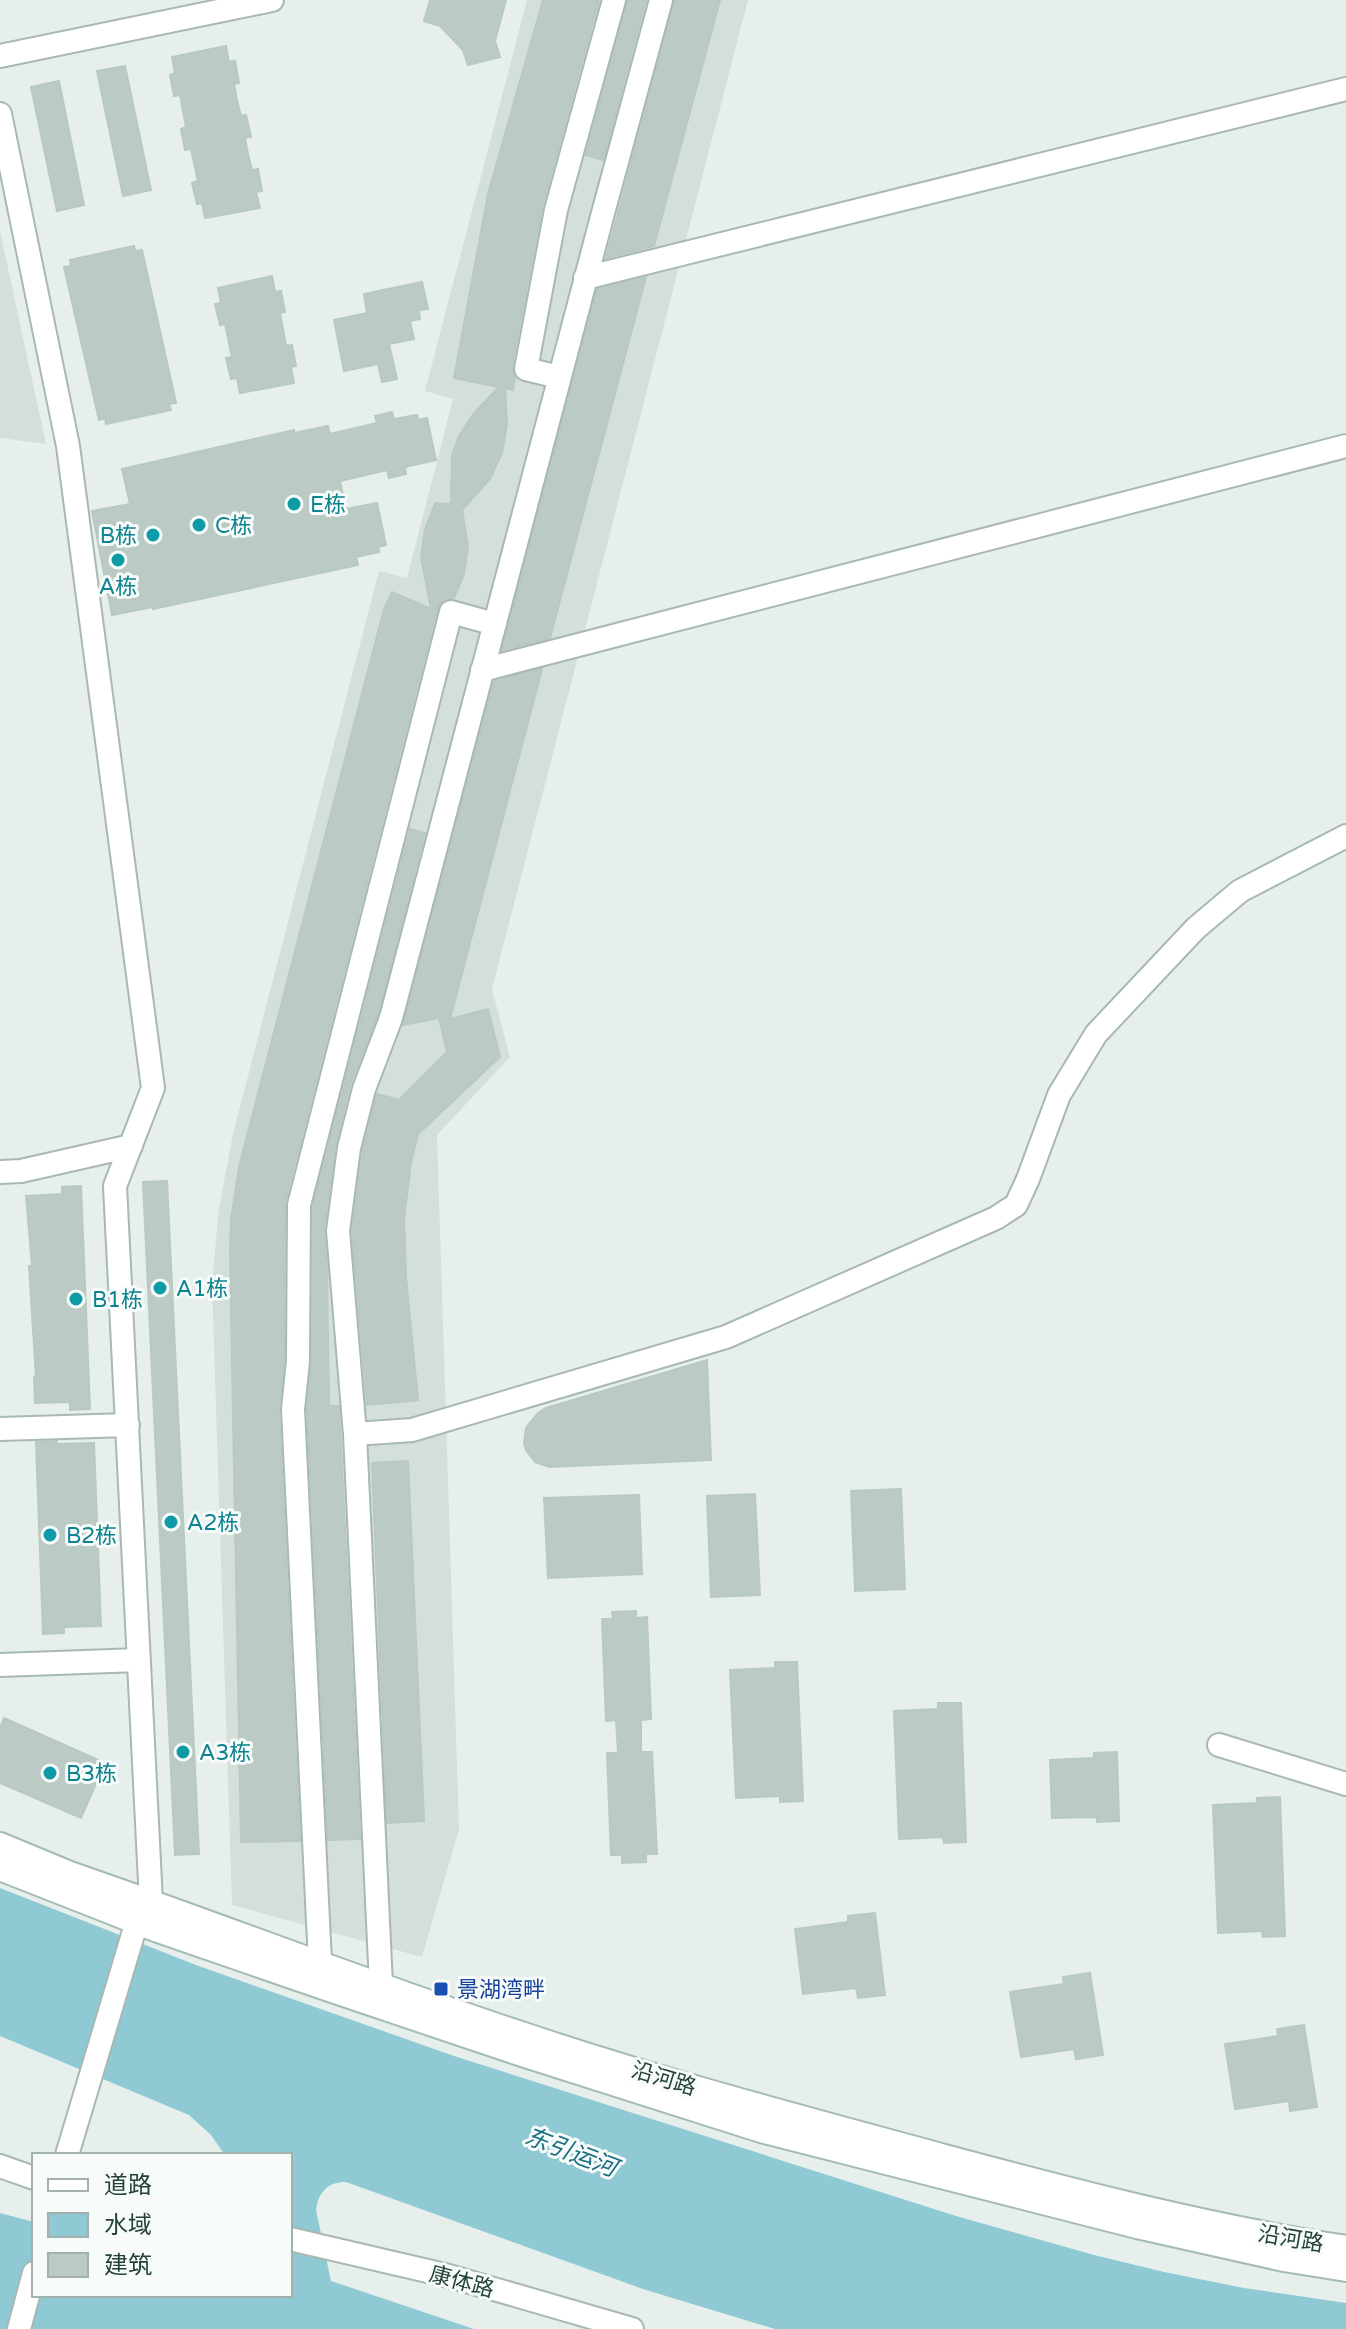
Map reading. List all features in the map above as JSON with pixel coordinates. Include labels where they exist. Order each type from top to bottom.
[{"type":"main road","name":"沿河路","points":[[0,1845],[70,1874],[141,1918],[320,1962],[537,2040],[811,2121],[1140,2207],[1346,2248]]},
{"type":"main road","name":"沿河路","points":[[0,1868],[480,2040],[761,2130],[1137,2226],[1284,2259],[1346,2269]]},
{"type":"street","points":[[0,56],[272,0]]},
{"type":"street","points":[[559,377],[526,369],[556,210],[614,0]]},
{"type":"street","points":[[381,1985],[355,1434],[338,1231],[349,1148],[364,1089],[391,1018],[661,0]]},
{"type":"street","points":[[585,278],[1346,89]]},
{"type":"street","points":[[0,114],[68,446],[153,1088],[115,1186],[139,1660],[141,1918],[68,2153]]},
{"type":"street","points":[[482,670],[1346,446]]},
{"type":"street","points":[[320,1962],[293,1409],[298,1361],[299,1205],[451,612],[495,624]]},
{"type":"street","points":[[355,1434],[412,1430],[726,1337],[996,1218],[1016,1205],[1059,1095],[1096,1034],[1196,928],[1240,891],[1346,836]]},
{"type":"street","points":[[0,1172],[21,1171],[131,1146]]},
{"type":"street","points":[[0,1429],[128,1425]]},
{"type":"street","points":[[0,1665],[139,1660]]},
{"type":"street","points":[[1219,1745],[1346,1784]]},
{"type":"street","points":[[0,2166],[32,2177]]},
{"type":"street","name":"康体路","points":[[292,2239],[449,2276],[632,2329]]},
{"type":"street","points":[[19,2329],[32,2280]]},
{"type":"shaded area","points":[[527,0],[748,0],[492,989],[510,1057],[437,1135],[459,1829],[422,1957],[232,1905],[212,1283],[219,1208],[233,1134],[379,571],[407,578],[453,399],[425,391]]},
{"type":"shaded area","points":[[0,231],[46,444],[0,438]]},
{"type":"water","name":"东引运河","points":[[0,1888],[196,1965],[454,2056],[956,2216],[1164,2272],[1346,2303],[1346,2329],[775,2329],[643,2289],[346,2182],[325,2189],[316,2210],[331,2281],[474,2329],[0,2329],[0,2213],[32,2221],[32,2297],[292,2297],[292,2153],[224,2153],[211,2135],[189,2115],[0,2036]]},
{"type":"building","points":[[430,0],[506,0],[495,41],[500,57],[468,65],[463,50],[440,26],[424,21]]},
{"type":"building","points":[[543,0],[599,0],[542,207],[512,366],[515,377],[513,390],[505,388],[507,424],[502,453],[490,479],[462,510],[468,546],[464,574],[454,598],[442,602],[437,609],[285,1202],[284,1360],[279,1410],[300,1841],[241,1842],[230,1252],[239,1167],[384,609],[392,592],[431,609],[421,557],[425,529],[435,503],[451,504],[452,456],[459,436],[475,412],[499,387],[454,378],[488,194]]},
{"type":"building","points":[[628,0],[646,0],[603,160],[586,155]]},
{"type":"building","points":[[675,0],[720,0],[654,246],[606,258]]},
{"type":"building","points":[[226,46],[229,62],[235,61],[239,83],[234,84],[237,100],[241,116],[246,115],[251,137],[245,138],[252,170],[258,169],[262,191],[256,192],[260,208],[205,218],[202,203],[197,204],[192,183],[198,181],[191,149],[185,150],[181,129],[186,127],[180,95],[174,96],[170,75],[175,73],[172,57]]},
{"type":"building","points":[[125,66],[151,190],[123,196],[97,71]]},
{"type":"building","points":[[59,81],[84,205],[57,211],[31,87]]},
{"type":"building","points":[[134,246],[135,251],[142,250],[176,403],[169,404],[171,410],[106,424],[105,418],[99,420],[64,267],[71,266],[70,260]]},
{"type":"building","points":[[272,276],[275,292],[281,291],[285,312],[280,313],[286,346],[292,345],[296,366],[291,367],[294,383],[240,393],[237,378],[231,379],[226,358],[232,357],[225,324],[220,325],[215,304],[221,303],[218,288]]},
{"type":"building","points":[[646,277],[550,638],[502,650],[597,289]]},
{"type":"building","points":[[422,282],[428,309],[419,310],[420,319],[410,321],[414,339],[389,344],[397,379],[382,382],[378,364],[344,371],[334,320],[367,313],[364,294]]},
{"type":"building","points":[[392,412],[394,419],[417,415],[418,420],[427,418],[436,460],[405,467],[406,474],[389,478],[387,470],[340,481],[346,509],[377,503],[386,545],[378,547],[379,552],[356,557],[358,565],[112,615],[92,511],[130,504],[122,469],[294,430],[294,433],[328,426],[330,434],[377,423],[375,416]]},
{"type":"building","points":[[542,669],[450,1019],[488,1009],[500,1057],[418,1134],[404,1219],[406,1277],[418,1400],[367,1405],[352,1231],[363,1151],[377,1094],[399,1100],[447,1052],[439,1018],[403,1025],[494,681]]},
{"type":"building","points":[[410,829],[425,833],[378,1014],[350,1085],[335,1146],[324,1229],[329,1406],[339,1406],[360,1839],[328,1840],[307,1409],[312,1361],[313,1207]]},
{"type":"building","points":[[167,1181],[199,1854],[175,1855],[143,1182]]},
{"type":"building","name":"B1栋","points":[[81,1186],[90,1409],[70,1410],[70,1402],[35,1403],[29,1266],[32,1266],[26,1196],[62,1194],[62,1187]]},
{"type":"building","points":[[707,1360],[711,1460],[549,1467],[535,1462],[526,1450],[526,1428],[546,1408]]},
{"type":"building","name":"B2栋","points":[[57,1441],[57,1444],[94,1443],[101,1626],[64,1627],[64,1633],[43,1634],[36,1442]]},
{"type":"building","points":[[408,1461],[424,1821],[387,1823],[372,1463]]},
{"type":"building","points":[[901,1489],[905,1589],[855,1591],[851,1491]]},
{"type":"building","points":[[755,1494],[760,1595],[711,1597],[707,1496]]},
{"type":"building","points":[[639,1495],[642,1574],[548,1578],[544,1498]]},
{"type":"building","points":[[636,1611],[636,1618],[647,1617],[651,1719],[641,1720],[641,1752],[652,1752],[657,1854],[646,1854],[646,1862],[622,1863],[622,1855],[611,1855],[607,1753],[618,1753],[616,1720],[606,1721],[602,1619],[613,1619],[612,1612]]},
{"type":"building","points":[[775,1662],[797,1662],[803,1801],[780,1802],[780,1796],[736,1798],[730,1670],[775,1668]]},
{"type":"building","points":[[938,1703],[961,1703],[966,1842],[944,1843],[943,1837],[899,1839],[894,1711],[938,1709]]},
{"type":"building","name":"B3栋","points":[[4,1718],[105,1763],[81,1818],[0,1783],[0,1728]]},
{"type":"building","points":[[1117,1752],[1119,1821],[1097,1822],[1097,1817],[1052,1818],[1050,1760],[1094,1758],[1094,1753]]},
{"type":"building","points":[[1280,1797],[1285,1936],[1263,1937],[1262,1931],[1218,1933],[1213,1805],[1257,1803],[1257,1798]]},
{"type":"building","points":[[875,1913],[885,1995],[858,1998],[856,1988],[803,1994],[795,1929],[848,1922],[848,1916]]},
{"type":"building","points":[[1090,1973],[1103,2055],[1076,2059],[1074,2049],[1021,2057],[1010,1992],[1064,1984],[1063,1977]]},
{"type":"building","points":[[1304,2025],[1317,2107],[1290,2111],[1289,2101],[1235,2109],[1225,2044],[1278,2036],[1277,2029]]},
{"type":"place","name":"E栋","points":[[294,504]]},
{"type":"place","name":"C栋","points":[[199,525]]},
{"type":"place","name":"B栋","points":[[153,535]]},
{"type":"place","name":"A栋","points":[[118,560]]},
{"type":"place","name":"A1栋","points":[[160,1288]]},
{"type":"place","name":"B1栋","points":[[76,1299]]},
{"type":"place","name":"A2栋","points":[[171,1522]]},
{"type":"place","name":"B2栋","points":[[50,1535]]},
{"type":"place","name":"A3栋","points":[[183,1752]]},
{"type":"place","name":"B3栋","points":[[50,1773]]},
{"type":"place","name":"景湖湾畔","points":[[441,1989]]}]
